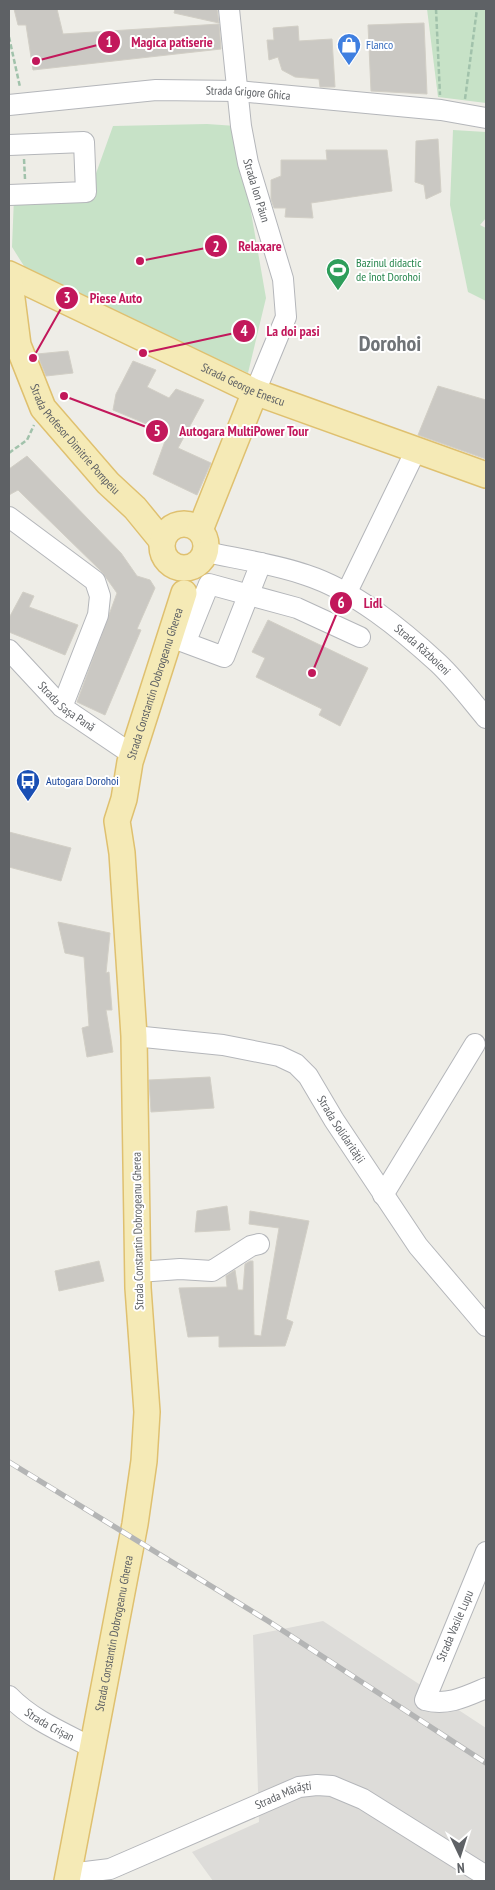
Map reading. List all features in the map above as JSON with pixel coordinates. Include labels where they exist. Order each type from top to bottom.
[{"type":"main road","name":"Strada George Enescu","points":[[9,274],[255,392],[486,475]]},
{"type":"main road","name":"Strada Profesor Dimitrie Pompeiu","points":[[9,274],[18,345],[43,408],[108,482],[168,543]]},
{"type":"main road","name":"Strada Constantin Dobrogeanu Gherea","points":[[68,1877],[135,1524],[144,1462],[147,1412],[138,1272],[134,1036],[122,852],[117,821],[133,755],[178,639],[184,593],[255,392]]},
{"type":"main road","points":[[185,524],[200,550],[180,568],[168,543],[185,524]]},
{"type":"main road","name":"Strada Constantin Dobrogeanu Gherea","points":[[168,543],[184,593]]},
{"type":"street","name":"Strada Ion Păun","points":[[229,9],[248,163],[283,279],[286,317],[255,392]]},
{"type":"street","name":"Strada Grigore Ghica","points":[[16,104],[156,90],[238,91],[440,110],[486,118]]},
{"type":"street","points":[[9,146],[84,142],[86,192],[9,195]]},
{"type":"street","points":[[346,594],[416,450]]},
{"type":"street","points":[[9,517],[95,582],[100,596],[98,615],[62,707]]},
{"type":"street","name":"Strada Războieni","points":[[200,550],[307,575],[346,594],[380,616],[439,664],[486,718]]},
{"type":"street","points":[[261,563],[250,595],[224,657],[178,639],[209,584],[250,595],[297,608],[360,637]]},
{"type":"street","name":"Strada Sașa Pană","points":[[11,658],[62,707],[133,755]]},
{"type":"street","name":"Strada Solidarității","points":[[134,1036],[223,1045],[279,1056],[296,1064],[308,1076],[382,1195],[418,1246],[486,1326]]},
{"type":"street","points":[[382,1195],[475,1044]]},
{"type":"street","points":[[138,1272],[180,1269],[212,1271],[251,1246],[258,1244]]},
{"type":"street","name":"Strada Vasile Lupu","points":[[486,1552],[424,1700],[447,1703],[486,1688]]},
{"type":"street","name":"Strada Crișan","points":[[9,1696],[21,1708],[44,1724],[93,1748]]},
{"type":"street","name":"Strada Mărăști","points":[[68,1877],[110,1869],[299,1787],[317,1785],[332,1786],[363,1799],[486,1876]]},
{"type":"path","points":[[436,9],[440,110]]},
{"type":"path","points":[[463,114],[477,9]]},
{"type":"path","points":[[9,37],[13,48],[16,104]]},
{"type":"path","points":[[9,453],[27,440],[43,408]]},
{"type":"shaded area","points":[[323,1621],[486,1728],[486,1881],[213,1881],[192,1852],[259,1822],[253,1635]]},
{"type":"green space","points":[[427,9],[486,9],[486,103],[438,97]]},
{"type":"green space","points":[[207,124],[236,126],[266,298],[248,373],[29,274],[12,247],[14,197],[89,193],[113,126]]},
{"type":"green space","points":[[453,130],[486,132],[486,218],[480,225],[486,228],[486,301],[468,292],[450,205]]},
{"type":"building","points":[[14,9],[57,9],[63,34],[219,24],[221,49],[33,70],[26,25],[18,25]]},
{"type":"building","points":[[175,9],[217,9],[219,23],[174,13]]},
{"type":"building","points":[[424,23],[427,94],[371,91],[368,25]]},
{"type":"building","points":[[298,26],[299,41],[332,39],[335,87],[320,87],[319,79],[295,77],[282,70],[278,57],[269,60],[267,40],[274,40],[273,28]]},
{"type":"building","points":[[438,139],[441,192],[426,199],[424,185],[415,182],[416,141]]},
{"type":"building","points":[[326,150],[387,150],[392,191],[311,203],[313,218],[285,217],[286,208],[274,208],[271,199],[271,180],[281,176],[281,160],[327,160]]},
{"type":"building","points":[[68,351],[73,373],[46,376],[37,354]]},
{"type":"building","points":[[133,361],[156,370],[147,387],[169,398],[176,389],[204,400],[178,448],[211,463],[197,495],[153,474],[168,433],[113,410],[116,394]]},
{"type":"building","points":[[438,386],[486,400],[486,459],[418,435]]},
{"type":"building","points":[[27,456],[121,553],[137,576],[150,580],[155,588],[137,629],[141,630],[105,715],[77,702],[117,593],[102,572],[18,490],[9,495],[9,469]]},
{"type":"building","points":[[23,592],[34,596],[29,607],[78,625],[65,655],[9,632],[9,618]]},
{"type":"building","points":[[268,620],[368,668],[340,726],[319,715],[322,709],[256,677],[265,658],[252,652]]},
{"type":"building","points":[[9,832],[71,848],[61,881],[9,867]]},
{"type":"building","points":[[58,922],[110,933],[106,973],[109,972],[112,1010],[106,1010],[113,1052],[87,1057],[82,1028],[89,1026],[84,957],[65,953]]},
{"type":"building","points":[[210,1077],[214,1108],[151,1112],[149,1080]]},
{"type":"building","points":[[227,1206],[230,1230],[195,1232],[197,1211]]},
{"type":"building","points":[[250,1211],[309,1221],[286,1319],[293,1322],[285,1346],[219,1347],[219,1336],[188,1337],[179,1288],[227,1287],[226,1276],[235,1270],[238,1290],[243,1290],[245,1264],[250,1261],[253,1261],[254,1335],[261,1336],[279,1228],[249,1224]]},
{"type":"building","points":[[99,1261],[104,1281],[59,1291],[55,1271]]},
{"type":"railway","points":[[9,1462],[268,1621],[486,1763]]},
{"type":"place","name":"Magica patiserie","points":[[36,61]]},
{"type":"place","name":"Flanco","points":[[349,66]]},
{"type":"place","name":"Relaxare","points":[[140,261]]},
{"type":"place","name":"Bazinul didactic de înot Dorohoi","points":[[338,291]]},
{"type":"place","name":"La doi pasi","points":[[143,353]]},
{"type":"place","name":"Piese Auto","points":[[33,358]]},
{"type":"place","name":"Autogara MultiPower Tour","points":[[64,396]]},
{"type":"place","name":"Lidl","points":[[312,673]]},
{"type":"place","name":"Autogara Dorohoi","points":[[28,802]]},
{"type":"district","name":"Dorohoi","points":[[390,343]]}]
